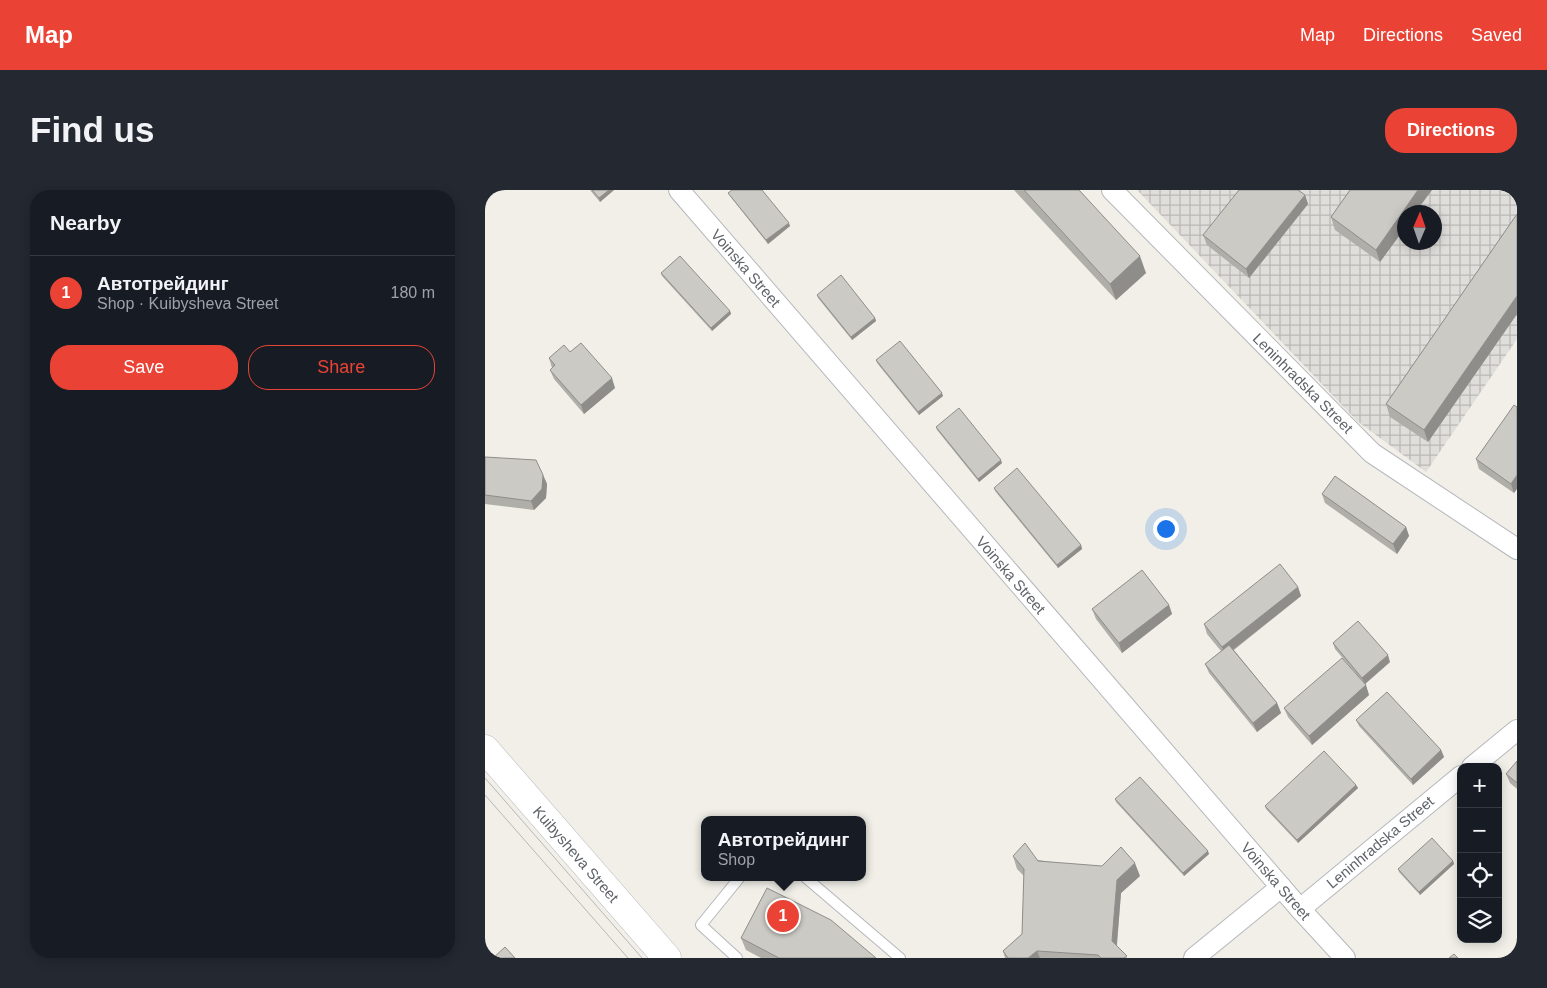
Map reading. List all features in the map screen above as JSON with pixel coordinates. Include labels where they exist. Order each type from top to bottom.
[{"type":"main road","name":"Kuibysheva Street","points":[[485,750],[667,958]]},
{"type":"street","name":"Voinska Street","points":[[679,190],[1300,909],[1345,958]]},
{"type":"street","name":"Leninhradska Street","points":[[1112,190],[1372,453],[1515,542]]},
{"type":"street","points":[[1477,763],[1517,730]]},
{"type":"street","name":"Leninhradska Street","points":[[1300,909],[1457,779]]},
{"type":"street","points":[[1194,958],[1281,887]]},
{"type":"lane","points":[[737,881],[701,926],[737,958]]},
{"type":"lane","points":[[810,881],[900,958]]},
{"type":"shaded area","points":[[1137,190],[1517,190],[1517,339],[1426,472],[1357,421]]},
{"type":"building","points":[[592,190],[609,190],[599,198]]},
{"type":"building","points":[[732,190],[762,190],[789,223],[766,240],[728,193]]},
{"type":"building","points":[[1024,190],[1079,190],[1140,256],[1110,284]]},
{"type":"building","points":[[1239,190],[1298,190],[1305,195],[1246,269],[1203,235]]},
{"type":"building","points":[[1350,190],[1418,190],[1408,205],[1397,205],[1397,220],[1376,250],[1331,217]]},
{"type":"building","points":[[1517,214],[1517,296],[1424,430],[1386,404]]},
{"type":"building","points":[[680,256],[730,311],[711,328],[661,273]]},
{"type":"building","points":[[841,275],[875,318],[851,337],[817,295]]},
{"type":"building","points":[[900,341],[942,393],[918,412],[876,360]]},
{"type":"building","points":[[581,343],[612,378],[581,405],[550,370],[555,365],[549,358],[564,345],[570,352]]},
{"type":"building","points":[[1514,405],[1517,407],[1517,475],[1511,484],[1476,459]]},
{"type":"building","points":[[959,408],[1001,460],[978,479],[936,427]]},
{"type":"building","points":[[485,457],[536,460],[543,475],[542,489],[531,501],[485,495]]},
{"type":"building","points":[[1017,468],[1081,545],[1057,565],[994,488]]},
{"type":"building","points":[[1335,476],[1406,527],[1393,544],[1322,494]]},
{"type":"building","points":[[1280,564],[1298,587],[1222,647],[1204,624]]},
{"type":"building","points":[[1142,570],[1169,605],[1119,643],[1092,609]]},
{"type":"building","points":[[1358,621],[1388,655],[1362,678],[1333,643]]},
{"type":"building","points":[[1229,645],[1277,703],[1253,723],[1205,664]]},
{"type":"building","points":[[1342,658],[1366,685],[1309,736],[1284,708]]},
{"type":"building","points":[[1387,692],[1441,750],[1411,779],[1356,720]]},
{"type":"building","points":[[1324,751],[1356,785],[1297,840],[1265,806]]},
{"type":"building","points":[[1517,761],[1517,783],[1506,774]]},
{"type":"building","points":[[1140,777],[1208,851],[1183,873],[1115,799]]},
{"type":"building","points":[[1432,838],[1453,861],[1419,892],[1398,869]]},
{"type":"building","points":[[1025,843],[1038,861],[1102,866],[1121,847],[1135,863],[1117,880],[1112,941],[1127,956],[1124,958],[1101,958],[1098,955],[1037,951],[1028,958],[1008,958],[1003,951],[1022,934],[1024,869],[1013,856]]},
{"type":"building","points":[[767,888],[831,920],[876,958],[779,958],[741,938]]},
{"type":"building","points":[[505,947],[515,958],[493,958]]},
{"type":"building","points":[[1454,954],[1458,958],[1449,958]]},
{"type":"tram line","points":[[485,778],[642,958]]},
{"type":"tram line","points":[[485,795],[628,958]]},
{"type":"place","name":"Автотрейдинг","points":[[783,916]]}]
